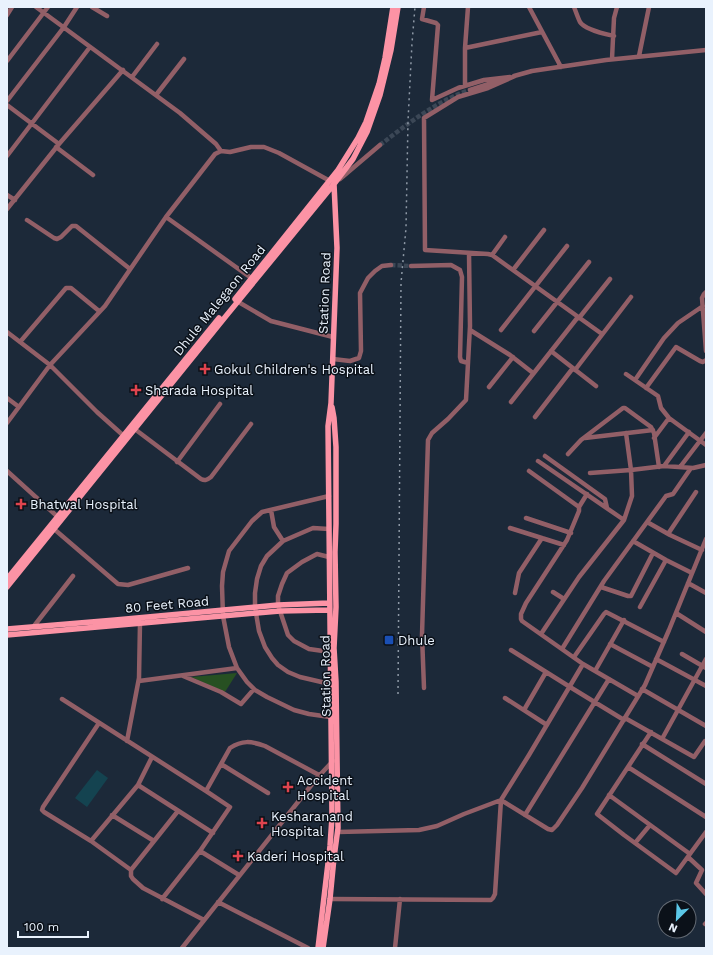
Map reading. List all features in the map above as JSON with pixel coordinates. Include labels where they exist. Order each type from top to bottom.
[{"type":"main road","name":"Dhule Malegaon Road","points":[[332,183],[366,122],[379,84],[385,58],[393,7]]},
{"type":"main road","name":"Dhule Malegaon Road","points":[[7,579],[125,438],[353,159],[367,132],[380,95],[391,50],[398,7]]},
{"type":"main road","name":"Station Road","points":[[318,948],[332,820],[328,423],[331,403],[338,248],[332,183]]},
{"type":"main road","name":"Station Road","points":[[323,948],[338,832],[336,682],[334,648],[336,607],[336,447],[334,418],[331,403]]},
{"type":"main road","points":[[7,587],[54,529],[59,518]]},
{"type":"main road","name":"80 Feet Road","points":[[7,629],[222,613],[255,610],[278,605],[329,603]]},
{"type":"main road","name":"80 Feet Road","points":[[255,610],[330,610]]},
{"type":"main road","name":"80 Feet Road","points":[[7,635],[140,623],[222,613]]},
{"type":"street","points":[[7,15],[12,7]]},
{"type":"street","points":[[36,7],[180,113],[216,144],[221,151]]},
{"type":"street","points":[[7,61],[48,7]]},
{"type":"street","points":[[7,101],[64,27],[77,7]]},
{"type":"street","points":[[92,7],[107,16]]},
{"type":"street","points":[[424,7],[422,19],[438,25],[432,100],[458,88],[484,80],[515,76]]},
{"type":"street","points":[[465,86],[465,48],[468,7]]},
{"type":"street","points":[[529,7],[561,67]]},
{"type":"street","points":[[574,7],[583,25],[589,29],[614,36]]},
{"type":"street","points":[[612,59],[614,18],[617,7]]},
{"type":"street","points":[[640,56],[649,7]]},
{"type":"street","points":[[465,48],[542,32]]},
{"type":"street","points":[[132,77],[157,44]]},
{"type":"street","points":[[7,156],[90,47]]},
{"type":"street","points":[[470,90],[532,71],[612,59],[706,50]]},
{"type":"street","points":[[156,95],[184,59]]},
{"type":"street","points":[[7,209],[57,145],[123,70]]},
{"type":"street","points":[[515,76],[488,88],[458,97],[424,118],[425,250],[469,252],[492,255],[602,334]]},
{"type":"street","points":[[7,104],[93,175]]},
{"type":"street","points":[[7,423],[50,365],[105,306],[166,217],[215,154],[221,151],[230,152],[251,147],[264,147],[279,153],[332,183],[380,145]]},
{"type":"street","points":[[7,195],[15,200]]},
{"type":"street","points":[[166,217],[254,279]]},
{"type":"street","points":[[27,220],[57,239],[72,226],[76,226],[130,269]]},
{"type":"street","points":[[513,270],[544,230]]},
{"type":"street","points":[[492,255],[505,237]]},
{"type":"street","points":[[500,330],[567,246]]},
{"type":"street","points":[[424,688],[422,635],[428,440],[432,433],[466,400],[470,330],[469,252]]},
{"type":"street","points":[[534,331],[589,262]]},
{"type":"street","points":[[333,359],[350,361],[359,358],[361,351],[360,292],[368,278],[375,271],[382,266],[391,265]]},
{"type":"street","points":[[411,266],[451,265],[460,270],[462,277],[460,357],[461,361],[468,363]]},
{"type":"street","points":[[511,402],[610,279]]},
{"type":"street","points":[[20,342],[66,288],[71,288],[99,311]]},
{"type":"street","points":[[706,292],[703,296],[706,351]]},
{"type":"street","points":[[535,417],[631,297]]},
{"type":"street","points":[[236,301],[271,322],[333,338]]},
{"type":"street","points":[[635,380],[664,338],[678,322],[703,306]]},
{"type":"street","points":[[470,330],[513,357],[533,373]]},
{"type":"street","points":[[7,332],[50,365],[125,438]]},
{"type":"street","points":[[646,388],[676,347],[700,361],[703,362],[706,360]]},
{"type":"street","points":[[551,351],[596,386]]},
{"type":"street","points":[[489,387],[513,357]]},
{"type":"street","points":[[626,374],[658,396],[661,408],[669,418],[706,445]]},
{"type":"street","points":[[7,398],[18,408]]},
{"type":"street","points":[[177,462],[220,404]]},
{"type":"street","points":[[568,454],[584,438],[625,408],[650,426],[653,430],[662,466]]},
{"type":"street","points":[[654,438],[669,418]]},
{"type":"street","points":[[133,428],[201,479],[208,480],[251,424]]},
{"type":"street","points":[[584,438],[653,430]]},
{"type":"street","points":[[662,466],[689,432]]},
{"type":"street","points":[[680,467],[706,432]]},
{"type":"street","points":[[541,634],[579,577],[624,520],[632,497],[631,470],[626,433]]},
{"type":"street","points":[[545,456],[605,499],[607,508]]},
{"type":"street","points":[[538,461],[624,520]]},
{"type":"street","points":[[590,473],[662,466],[691,468],[706,465]]},
{"type":"street","points":[[562,649],[601,587],[633,541],[666,496],[673,494],[691,468]]},
{"type":"street","points":[[7,471],[59,518]]},
{"type":"street","points":[[529,471],[579,507]]},
{"type":"street","points":[[668,534],[696,492]]},
{"type":"street","points":[[586,494],[579,507],[579,511],[564,545],[526,602],[521,614],[522,621],[583,664],[638,696]]},
{"type":"street","points":[[329,496],[262,512],[229,551],[222,579],[222,613],[229,647],[237,668],[254,689],[294,710],[330,717]]},
{"type":"street","points":[[271,510],[274,527],[283,541]]},
{"type":"street","points":[[526,518],[570,533]]},
{"type":"street","points":[[647,522],[702,550]]},
{"type":"street","points":[[329,529],[313,528],[283,541],[267,556],[261,566],[257,579],[255,610],[259,631],[265,647],[278,665],[288,672],[300,677],[330,684]]},
{"type":"street","points":[[510,528],[564,545]]},
{"type":"street","points":[[54,529],[118,584],[128,585],[188,568]]},
{"type":"street","points":[[515,592],[519,573],[542,538]]},
{"type":"street","points":[[633,541],[653,554],[692,573]]},
{"type":"street","points":[[501,800],[548,829],[554,829],[582,788],[642,689],[664,642],[705,542]]},
{"type":"street","points":[[329,557],[318,554],[302,562],[286,573],[278,596],[278,605],[288,635],[294,641],[309,649],[330,652]]},
{"type":"street","points":[[601,587],[631,596],[653,554]]},
{"type":"street","points":[[640,607],[666,560]]},
{"type":"street","points":[[34,626],[73,576]]},
{"type":"street","points":[[688,583],[706,593]]},
{"type":"street","points":[[553,592],[564,599]]},
{"type":"street","points":[[574,657],[605,613],[608,612],[664,642]]},
{"type":"street","points":[[676,613],[706,632]]},
{"type":"street","points":[[595,671],[624,620]]},
{"type":"street","points":[[127,741],[139,681],[140,623]]},
{"type":"street","points":[[610,644],[653,667]]},
{"type":"street","points":[[512,650],[624,719],[651,732],[694,757],[706,740]]},
{"type":"street","points":[[682,654],[704,667]]},
{"type":"street","points":[[656,659],[706,686]]},
{"type":"street","points":[[662,739],[694,680],[704,667],[706,659]]},
{"type":"street","points":[[330,899],[491,900],[495,894],[501,800],[583,664]]},
{"type":"street","points":[[139,681],[237,668]]},
{"type":"street","points":[[524,710],[546,672]]},
{"type":"street","points":[[182,675],[221,692],[241,704],[254,689]]},
{"type":"street","points":[[525,815],[609,679]]},
{"type":"street","points":[[642,689],[706,726]]},
{"type":"street","points":[[505,698],[547,725]]},
{"type":"street","points":[[62,700],[230,807],[200,851],[162,899]]},
{"type":"street","points":[[99,723],[47,800],[42,810],[131,870]]},
{"type":"street","points":[[651,732],[597,814],[676,873],[706,832]]},
{"type":"street","points":[[206,791],[230,748],[235,745],[248,742],[264,746],[319,775]]},
{"type":"street","points":[[642,744],[706,784]]},
{"type":"street","points":[[90,841],[138,785],[152,757]]},
{"type":"street","points":[[182,948],[319,775],[336,757]]},
{"type":"street","points":[[221,764],[268,793]]},
{"type":"street","points":[[628,767],[706,817]]},
{"type":"street","points":[[138,785],[213,833]]},
{"type":"street","points":[[609,795],[689,856],[702,870],[696,883],[706,894]]},
{"type":"street","points":[[338,832],[419,830],[437,826],[501,800]]},
{"type":"street","points":[[178,811],[131,870],[131,876],[137,884],[162,899],[204,920]]},
{"type":"street","points":[[112,815],[154,841]]},
{"type":"street","points":[[635,843],[650,825]]},
{"type":"street","points":[[200,851],[239,875]]},
{"type":"street","points":[[699,877],[706,871]]},
{"type":"street","points":[[395,948],[400,899]]},
{"type":"street","points":[[218,902],[308,948]]},
{"type":"green space","points":[[237,673],[225,692],[191,677]]},
{"type":"water","points":[[97,770],[108,778],[87,807],[75,798]]},
{"type":"tunnel","points":[[380,145],[411,121],[446,100],[470,90]]},
{"type":"tunnel","points":[[391,265],[411,266]]},
{"type":"railway","points":[[398,694],[401,283],[406,228],[408,121],[415,7]]},
{"type":"place","name":"Gokul Children's Hospital","points":[[205,369]]},
{"type":"place","name":"Sharada Hospital","points":[[136,390]]},
{"type":"place","name":"Bhatwal Hospital","points":[[21,504]]},
{"type":"place","name":"Dhule","points":[[389,640]]},
{"type":"place","name":"Accident Hospital","points":[[288,787]]},
{"type":"place","name":"Kesharanand Hospital","points":[[262,823]]},
{"type":"place","name":"Kaderi Hospital","points":[[238,856]]}]
